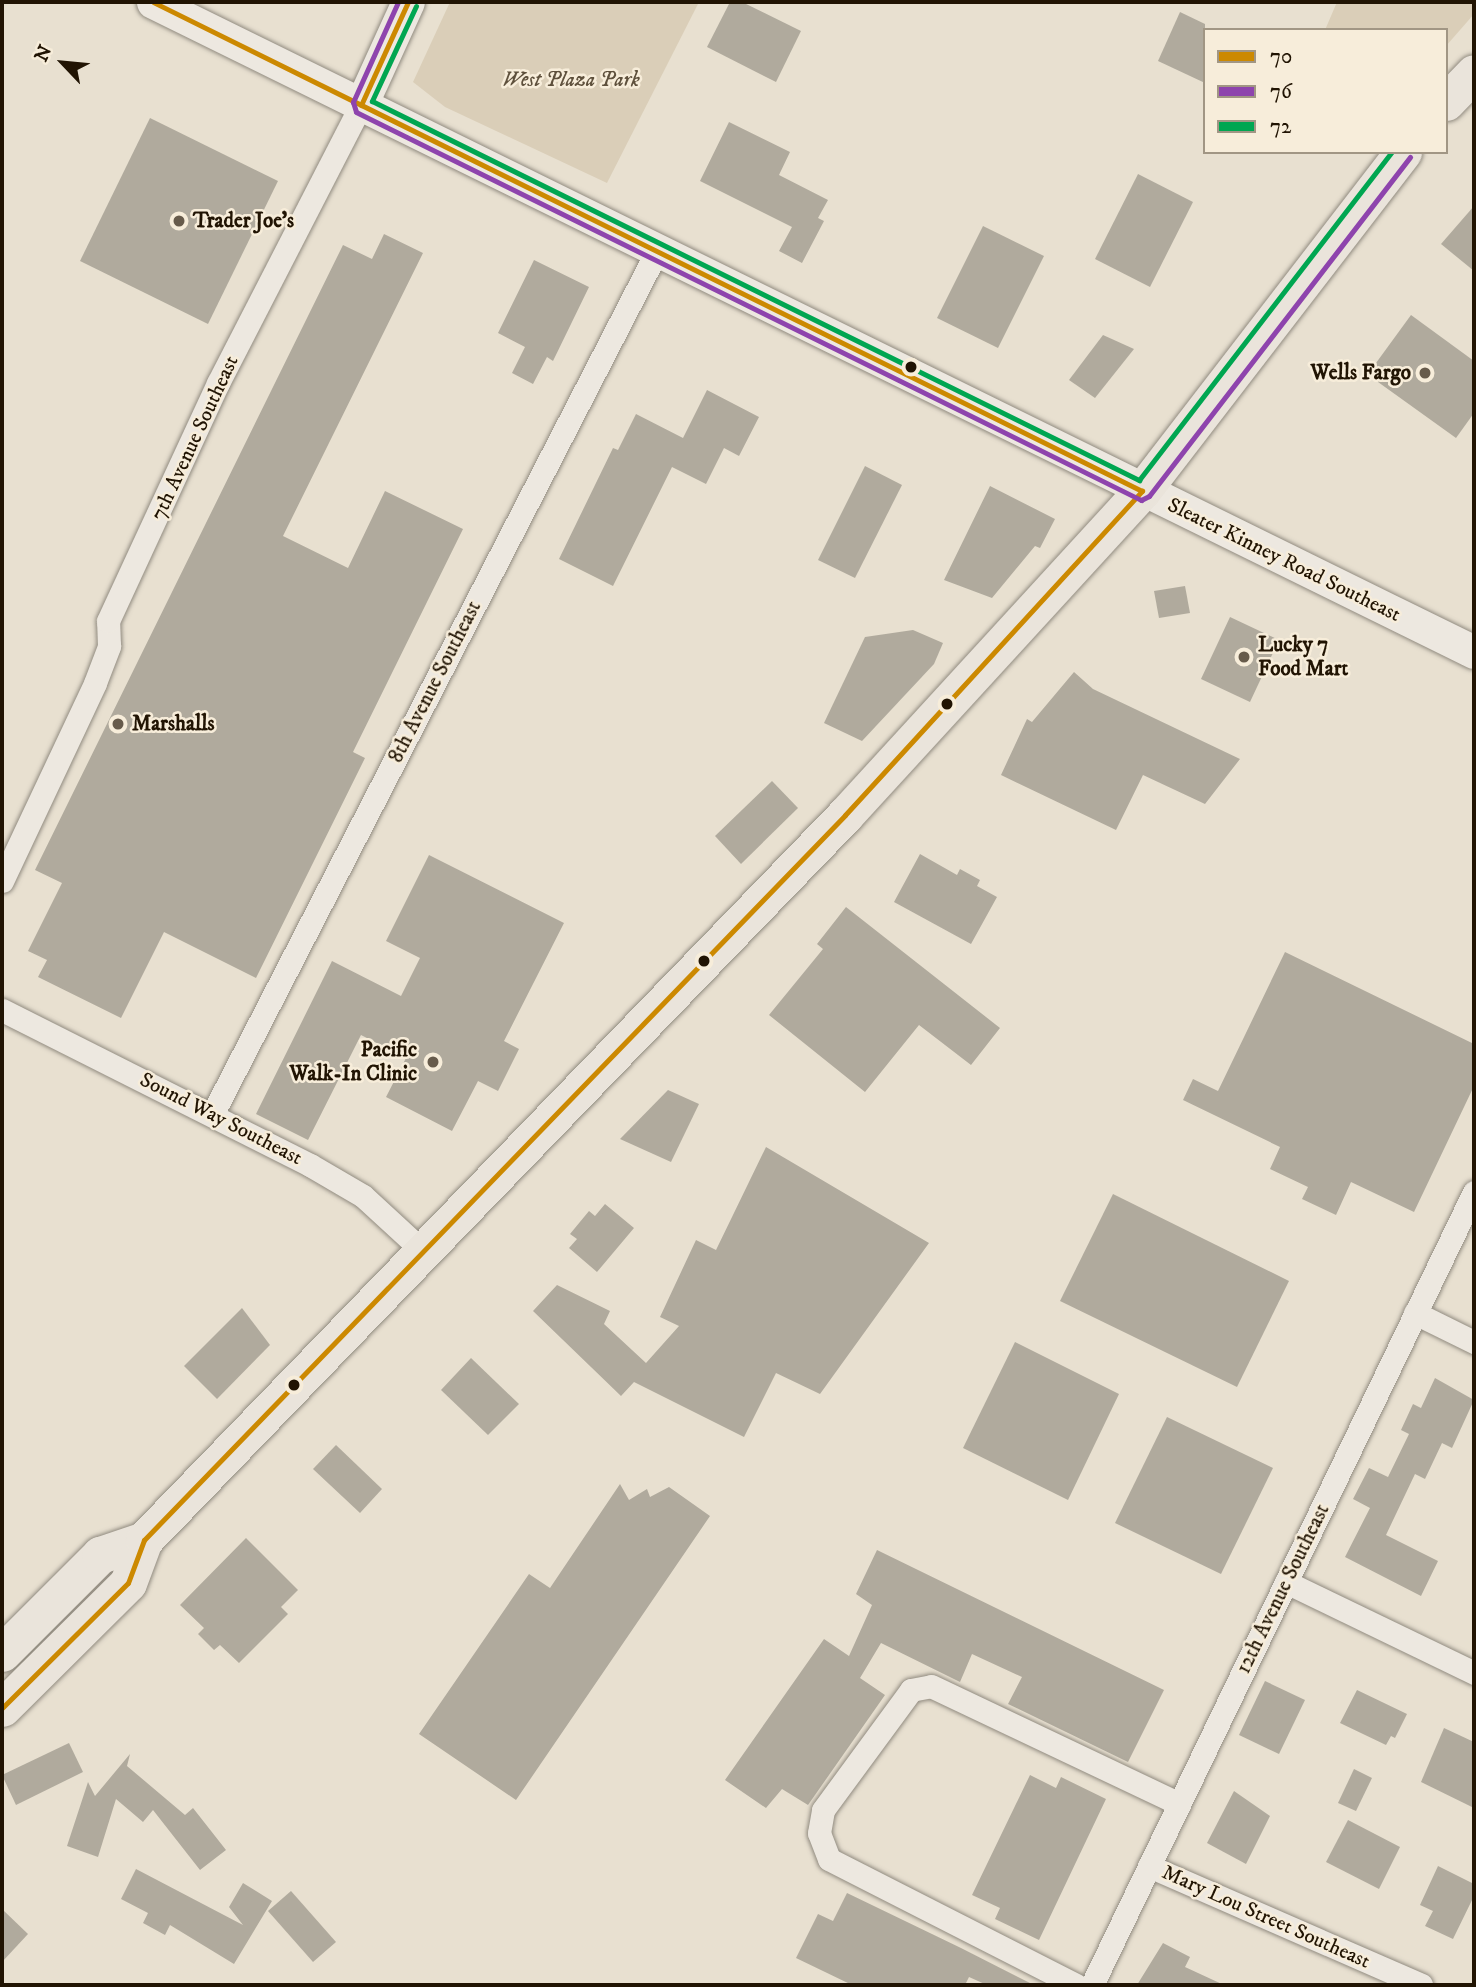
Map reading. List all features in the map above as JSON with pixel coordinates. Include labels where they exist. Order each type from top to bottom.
[{"type":"main road","name":"Sleater Kinney Road Southeast","points":[[153,2],[1142,491],[1474,652]]},
{"type":"main road","name":"7th Avenue Southeast","points":[[361,104],[408,2]]},
{"type":"main road","points":[[1448,100],[1474,73]]},
{"type":"main road","points":[[2,1708],[128,1583],[144,1541],[425,1253],[895,763],[1142,491],[1401,154]]},
{"type":"main road","points":[[2,1653],[100,1555],[144,1541]]},
{"type":"street","name":"7th Avenue Southeast","points":[[2,881],[96,683],[109,646],[108,621],[218,383],[361,104]]},
{"type":"street","name":"8th Avenue Southeast","points":[[213,1113],[657,251]]},
{"type":"street","name":"Sound Way Southeast","points":[[2,1010],[213,1113],[363,1196],[425,1253]]},
{"type":"street","name":"12th Avenue Southeast","points":[[1092,1985],[1474,1192]]},
{"type":"street","points":[[1415,1313],[1474,1342]]},
{"type":"street","points":[[1286,1582],[1474,1673]]},
{"type":"street","points":[[1076,1985],[829,1859],[818,1833],[823,1810],[911,1690],[931,1686],[1179,1804]]},
{"type":"street","name":"Mary Lou Street Southeast","points":[[1149,1866],[1421,1985]]},
{"type":"green space","name":"West Plaza Park","points":[[450,2],[699,2],[607,183],[445,107],[413,82]]},
{"type":"green space","points":[[1337,2],[1474,2],[1474,14],[1448,44],[1448,28],[1326,28]]},
{"type":"building","points":[[730,2],[742,2],[801,31],[776,82],[707,47]]},
{"type":"building","points":[[1180,12],[1205,24],[1203,82],[1158,61]]},
{"type":"building","name":"Trader Joe's","points":[[150,118],[278,181],[208,324],[80,261]]},
{"type":"building","points":[[729,122],[790,152],[779,175],[828,200],[818,218],[824,221],[802,263],[779,251],[792,227],[700,181]]},
{"type":"building","points":[[1138,174],[1193,202],[1150,287],[1095,259]]},
{"type":"building","points":[[1474,206],[1474,271],[1441,244]]},
{"type":"building","points":[[983,226],[1044,256],[998,348],[937,318]]},
{"type":"building","points":[[384,234],[423,253],[283,536],[348,568],[385,491],[463,529],[353,752],[365,758],[256,978],[164,932],[121,1018],[38,977],[47,960],[28,951],[62,883],[35,870],[343,245],[372,259]]},
{"type":"building","points":[[534,260],[589,287],[553,361],[547,357],[533,384],[512,373],[525,347],[498,333]]},
{"type":"building","name":"Wells Fargo","points":[[1411,315],[1474,361],[1474,413],[1456,438],[1378,382],[1376,363]]},
{"type":"building","points":[[1103,335],[1134,349],[1095,398],[1069,380]]},
{"type":"building","points":[[707,390],[759,417],[739,456],[724,448],[706,484],[672,467],[613,586],[559,559],[613,448],[618,450],[636,414],[683,438]]},
{"type":"building","points":[[865,466],[902,485],[855,578],[818,560]]},
{"type":"building","points":[[990,486],[1055,519],[1040,548],[1035,546],[992,598],[944,580]]},
{"type":"building","points":[[1185,586],[1190,613],[1159,618],[1154,591]]},
{"type":"building","points":[[1230,617],[1279,640],[1250,702],[1201,679]]},
{"type":"building","points":[[913,630],[943,643],[934,664],[862,741],[824,723],[865,637]]},
{"type":"building","points":[[1074,672],[1093,689],[1240,759],[1205,804],[1143,775],[1116,830],[1001,775],[1027,719],[1032,722]]},
{"type":"building","points":[[772,781],[798,808],[741,864],[715,836]]},
{"type":"building","points":[[920,854],[957,875],[960,869],[980,880],[977,886],[997,897],[971,944],[894,902]]},
{"type":"building","points":[[429,855],[564,923],[504,1041],[519,1049],[498,1091],[478,1081],[452,1131],[386,1097],[406,1058],[361,1035],[308,1140],[256,1114],[332,961],[401,996],[420,958],[386,941]]},
{"type":"building","points":[[846,907],[1000,1028],[971,1065],[919,1025],[865,1092],[769,1015],[823,949],[817,944]]},
{"type":"building","points":[[1285,952],[1474,1044],[1474,1086],[1414,1212],[1351,1182],[1336,1215],[1302,1199],[1308,1187],[1270,1169],[1280,1147],[1183,1100],[1193,1079],[1218,1091]]},
{"type":"building","points":[[668,1090],[699,1104],[671,1162],[620,1139]]},
{"type":"building","points":[[766,1147],[929,1243],[820,1394],[776,1373],[744,1437],[634,1382],[621,1396],[533,1311],[557,1285],[610,1311],[604,1324],[646,1363],[679,1326],[660,1317],[696,1240],[716,1250]]},
{"type":"building","points":[[1113,1194],[1289,1281],[1237,1387],[1060,1301]]},
{"type":"building","points":[[605,1204],[634,1228],[597,1272],[569,1248],[577,1239],[570,1234],[589,1211],[595,1216]]},
{"type":"building","points":[[242,1308],[270,1345],[217,1399],[184,1366]]},
{"type":"building","points":[[1015,1342],[1119,1394],[1068,1500],[963,1448]]},
{"type":"building","points":[[471,1358],[519,1404],[488,1435],[441,1390]]},
{"type":"building","points":[[1435,1378],[1474,1400],[1452,1448],[1442,1443],[1425,1479],[1415,1474],[1386,1535],[1438,1561],[1421,1596],[1345,1557],[1370,1508],[1353,1499],[1369,1468],[1388,1477],[1409,1434],[1401,1430],[1413,1404],[1421,1408]]},
{"type":"building","points":[[1167,1417],[1273,1468],[1221,1574],[1115,1523]]},
{"type":"building","points":[[336,1445],[382,1489],[360,1513],[313,1469]]},
{"type":"building","points":[[620,1484],[629,1500],[647,1489],[650,1497],[669,1487],[710,1516],[516,1800],[419,1734],[529,1574],[550,1588]]},
{"type":"building","points":[[246,1538],[298,1590],[281,1607],[288,1614],[239,1663],[220,1645],[214,1650],[198,1634],[204,1628],[180,1605]]},
{"type":"building","points":[[877,1550],[1164,1690],[1128,1762],[1008,1704],[1022,1677],[972,1654],[960,1682],[881,1643],[860,1678],[885,1695],[808,1805],[782,1789],[766,1808],[725,1780],[824,1639],[849,1656],[872,1605],[856,1594]]},
{"type":"building","points":[[1265,1681],[1305,1700],[1279,1754],[1239,1735]]},
{"type":"building","points":[[1357,1690],[1407,1714],[1395,1738],[1391,1736],[1386,1745],[1340,1723]]},
{"type":"building","points":[[1444,1728],[1474,1742],[1474,1808],[1421,1782]]},
{"type":"building","points":[[69,1743],[83,1772],[16,1805],[2,1775]]},
{"type":"building","points":[[130,1754],[127,1766],[185,1815],[193,1808],[226,1850],[200,1870],[153,1810],[143,1822],[116,1799],[98,1857],[67,1846],[88,1782],[95,1796]]},
{"type":"building","points":[[1354,1769],[1372,1778],[1356,1811],[1338,1803]]},
{"type":"building","points":[[1030,1775],[1056,1788],[1061,1777],[1106,1799],[1039,1940],[995,1919],[1000,1908],[972,1895]]},
{"type":"building","points":[[1234,1791],[1270,1816],[1246,1864],[1207,1843]]},
{"type":"building","points":[[1348,1820],[1400,1847],[1379,1889],[1326,1862]]},
{"type":"building","points":[[1438,1866],[1474,1884],[1474,1896],[1453,1939],[1425,1926],[1433,1911],[1420,1905]]},
{"type":"building","points":[[136,1869],[243,1925],[229,1907],[243,1883],[272,1901],[234,1964],[170,1925],[165,1935],[143,1923],[148,1913],[121,1899]]},
{"type":"building","points":[[291,1891],[336,1942],[313,1962],[268,1911]]},
{"type":"building","points":[[847,1893],[1034,1985],[987,1985],[969,1977],[965,1985],[852,1985],[796,1958],[818,1914],[833,1921]]},
{"type":"building","points":[[2,1909],[28,1934],[2,1962]]},
{"type":"building","points":[[1163,1943],[1190,1957],[1185,1967],[1224,1985],[1137,1985]]},
{"type":"transit line","name":"70","points":[[2,1708],[128,1583],[144,1540],[845,815],[1142,491],[153,2]]},
{"type":"transit line","name":"76","points":[[398,2],[353,102],[356,112],[1141,500],[1149,496],[1410,157]]},
{"type":"transit line","name":"70","points":[[361,105],[408,2]]},
{"type":"transit line","name":"72","points":[[416,6],[372,101],[1139,480],[1390,154]]},
{"type":"place","name":"Trader Joe's","points":[[179,221]]},
{"type":"place","name":"Wells Fargo","points":[[1425,373]]},
{"type":"place","name":"Lucky 7 Food Mart","points":[[1244,657]]},
{"type":"place","name":"Marshalls","points":[[118,724]]},
{"type":"place","name":"Pacific Walk-In Clinic","points":[[433,1062]]}]
